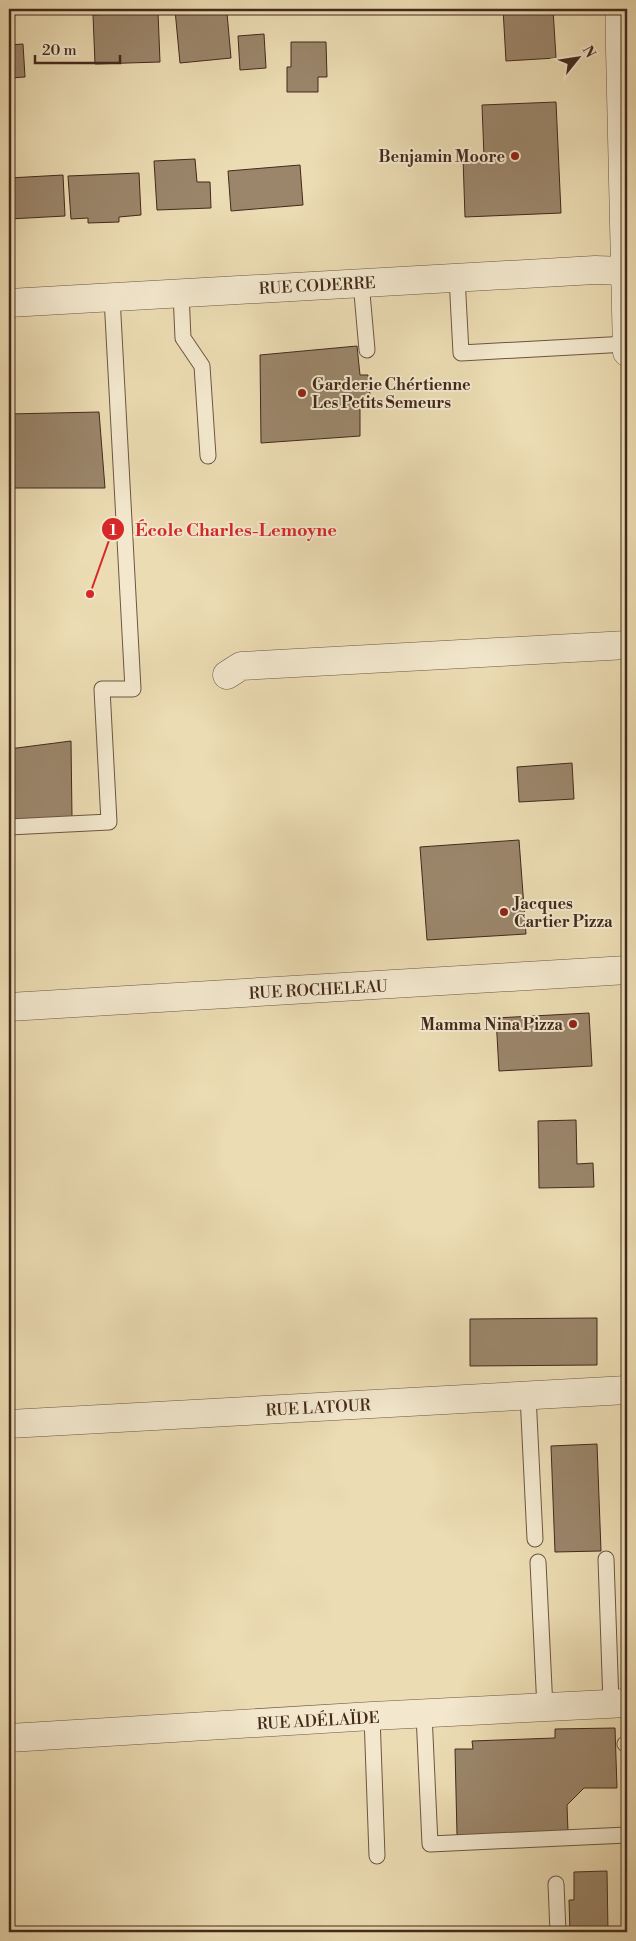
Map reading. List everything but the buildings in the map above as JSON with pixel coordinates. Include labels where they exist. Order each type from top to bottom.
[{"type":"street","points":[[620,9],[627,352]]},
{"type":"street","name":"RUE CODERRE","points":[[9,303],[457,277],[595,270],[626,271]]},
{"type":"street","points":[[227,675],[241,666],[627,644]]},
{"type":"street","name":"RUE ROCHELEAU","points":[[9,1007],[627,970]]},
{"type":"street","name":"RUE LATOUR","points":[[9,1424],[627,1390]]},
{"type":"street","name":"RUE ADÉLAÏDE","points":[[9,1738],[372,1716],[619,1704]]},
{"type":"lane","points":[[457,277],[461,353],[627,344]]},
{"type":"lane","points":[[361,282],[367,350]]},
{"type":"lane","points":[[181,293],[183,338],[202,366],[208,456]]},
{"type":"lane","points":[[9,827],[109,822],[102,689],[133,688],[112,297]]},
{"type":"lane","points":[[528,1395],[535,1539]]},
{"type":"lane","points":[[606,1559],[619,1704]]},
{"type":"lane","points":[[538,1562],[546,1709]]},
{"type":"lane","points":[[424,1714],[430,1844],[627,1836]]},
{"type":"lane","points":[[372,1716],[378,1856]]},
{"type":"lane","points":[[556,1884],[558,1932]]},
{"type":"place","name":"Benjamin Moore","points":[[515,156]]},
{"type":"place","name":"Garderie Chértienne Les Petits Semeurs","points":[[302,393]]},
{"type":"place","name":"École Charles-Lemoyne","points":[[90,594]]},
{"type":"place","name":"Jacques Cartier Pizza","points":[[504,912]]},
{"type":"place","name":"Mamma Nina Pizza","points":[[573,1024]]}]
